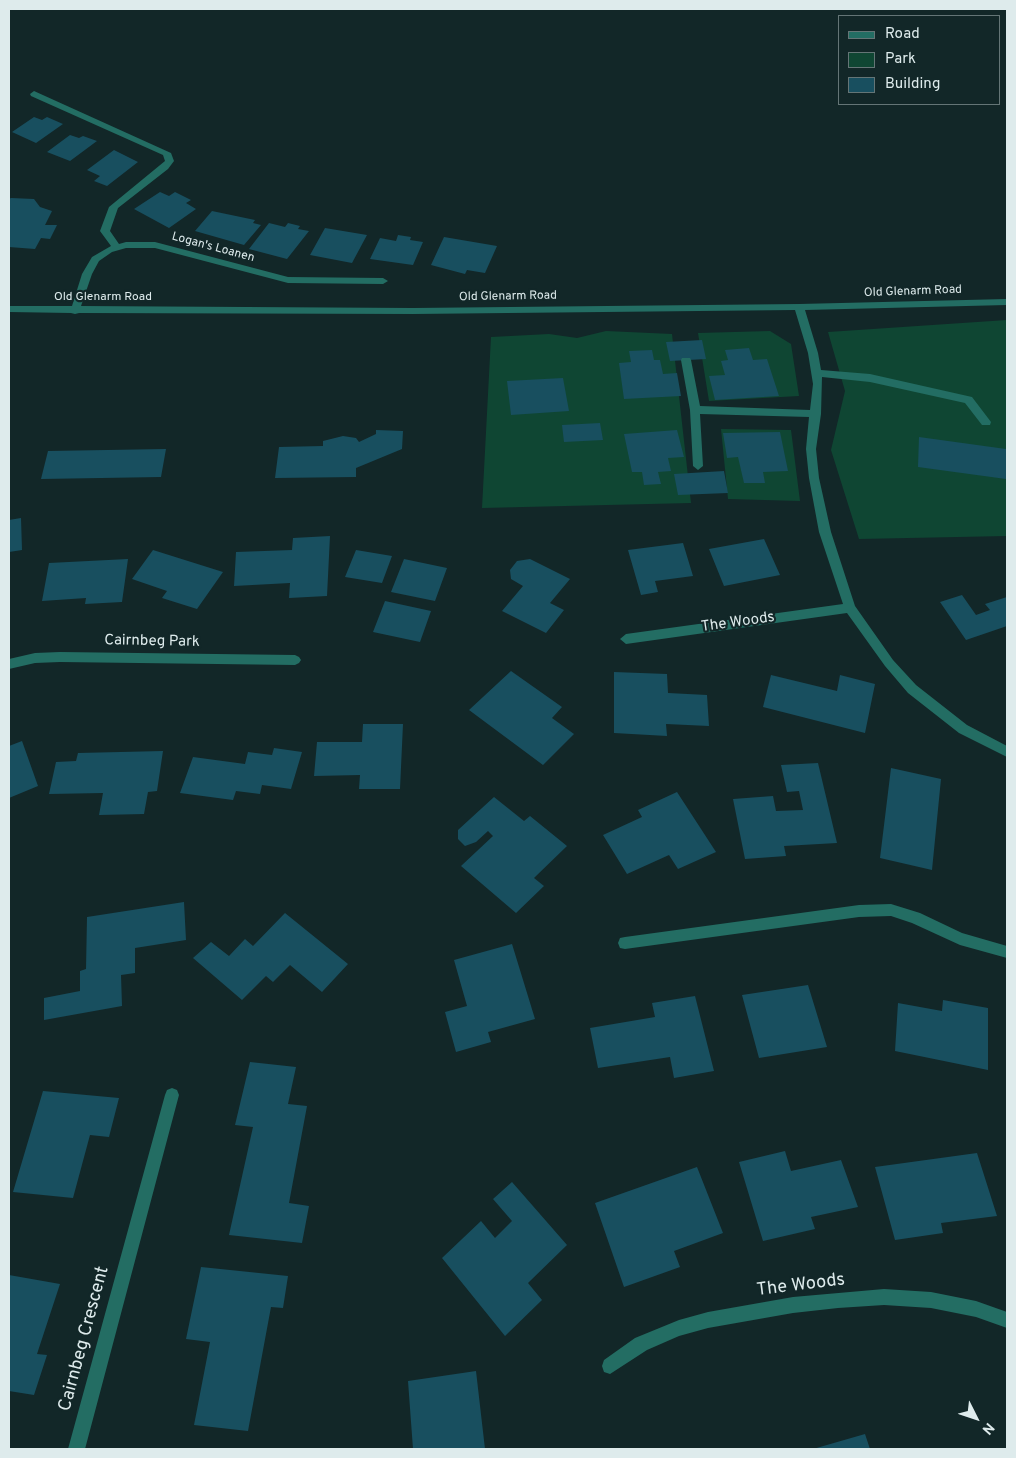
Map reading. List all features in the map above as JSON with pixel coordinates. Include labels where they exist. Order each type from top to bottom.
[{"type":"street","points":[[34,94],[167,154],[170,161],[165,167],[114,207],[104,231],[116,247]]},
{"type":"street","name":"Logan's Loanen","points":[[75,311],[90,266],[102,253],[116,247],[155,245],[288,280],[383,281]]},
{"type":"street","name":"Old Glenarm Road","points":[[9,309],[75,311],[799,308],[1007,302]]},
{"type":"street","points":[[799,308],[817,373],[816,414],[811,449],[814,478],[825,532],[850,608],[888,663],[912,689],[963,729],[1007,752]]},
{"type":"street","points":[[686,360],[695,410],[698,466]]},
{"type":"street","points":[[817,373],[870,378],[968,400],[986,422]]},
{"type":"street","points":[[695,410],[816,414]]},
{"type":"street","name":"The Woods","points":[[626,639],[850,608]]},
{"type":"street","name":"Cairnbeg Park","points":[[9,664],[35,658],[60,657],[295,660]]},
{"type":"street","points":[[626,943],[859,911],[891,910],[915,917],[960,940],[1007,952]]},
{"type":"street","name":"Cairnbeg Crescent","points":[[76,1449],[172,1095]]},
{"type":"street","name":"The Woods","points":[[610,1366],[641,1344],[679,1328],[708,1320],[784,1306],[884,1297],[931,1300],[976,1309],[1007,1320]]},
{"type":"green space","points":[[1007,320],[1007,536],[859,539],[831,450],[845,391],[828,332]]},
{"type":"green space","points":[[606,331],[672,334],[691,503],[482,508],[491,337],[549,334],[577,338]]},
{"type":"green space","points":[[770,331],[791,344],[799,396],[709,401],[698,333]]},
{"type":"green space","points":[[721,429],[791,430],[800,501],[728,499]]},
{"type":"building","points":[[34,117],[42,120],[47,117],[63,124],[36,143],[12,132]]},
{"type":"building","points":[[70,135],[79,138],[83,136],[97,141],[70,161],[47,152]]},
{"type":"building","points":[[114,150],[138,162],[107,186],[94,181],[100,176],[87,170]]},
{"type":"building","points":[[160,192],[169,196],[175,192],[191,200],[186,203],[196,209],[169,228],[134,209]]},
{"type":"building","points":[[9,199],[34,199],[40,207],[52,211],[45,225],[57,225],[50,239],[41,238],[35,249],[9,247]]},
{"type":"building","points":[[212,211],[255,220],[253,223],[261,225],[244,245],[195,231]]},
{"type":"building","points":[[269,223],[285,227],[288,223],[300,226],[298,229],[309,231],[287,259],[249,249]]},
{"type":"building","points":[[325,228],[367,235],[352,263],[310,255]]},
{"type":"building","points":[[398,235],[411,237],[410,240],[423,242],[413,265],[370,259],[380,238],[396,241]]},
{"type":"building","points":[[444,237],[497,246],[485,273],[467,270],[465,274],[431,265]]},
{"type":"building","points":[[702,340],[706,359],[670,361],[666,342]]},
{"type":"building","points":[[749,348],[753,360],[767,359],[779,396],[715,400],[709,376],[725,375],[721,361],[728,360],[725,350]]},
{"type":"building","points":[[652,350],[654,360],[660,360],[663,374],[677,373],[681,396],[624,399],[619,363],[631,362],[629,351]]},
{"type":"building","points":[[563,378],[569,411],[511,415],[507,381]]},
{"type":"building","points":[[600,423],[603,440],[564,442],[562,425]]},
{"type":"building","points":[[376,430],[403,431],[402,449],[356,468],[356,477],[275,478],[279,447],[323,446],[323,441],[343,436],[356,438],[359,442],[376,434]]},
{"type":"building","points":[[677,430],[684,457],[668,458],[671,471],[658,472],[661,484],[644,485],[642,472],[632,472],[624,434]]},
{"type":"building","points":[[780,432],[788,471],[763,472],[765,483],[744,483],[738,457],[727,458],[723,433]]},
{"type":"building","points":[[919,437],[1006,449],[1006,479],[918,467]]},
{"type":"building","points":[[166,449],[161,477],[41,479],[48,451]]},
{"type":"building","points":[[724,471],[728,493],[678,495],[674,474]]},
{"type":"building","points":[[21,518],[22,550],[9,552],[9,520]]},
{"type":"building","points":[[330,536],[327,596],[289,598],[290,583],[234,586],[236,552],[292,550],[293,538]]},
{"type":"building","points":[[764,539],[780,575],[724,586],[709,549]]},
{"type":"building","points":[[683,543],[693,576],[655,581],[658,592],[641,595],[628,550]]},
{"type":"building","points":[[153,550],[223,572],[197,609],[162,598],[167,591],[132,579]]},
{"type":"building","points":[[356,550],[392,556],[382,583],[345,577]]},
{"type":"building","points":[[128,559],[122,602],[85,604],[86,598],[42,601],[49,563]]},
{"type":"building","points":[[404,559],[447,568],[435,601],[391,592]]},
{"type":"building","points":[[530,559],[570,579],[550,603],[564,610],[546,633],[502,611],[523,586],[511,579],[510,570],[517,561]]},
{"type":"building","points":[[962,595],[976,615],[990,610],[985,604],[1007,597],[1007,626],[966,640],[940,602]]},
{"type":"building","points":[[385,601],[431,611],[420,642],[373,632]]},
{"type":"building","points":[[511,671],[562,707],[552,718],[574,734],[543,765],[469,710]]},
{"type":"building","points":[[614,672],[667,674],[668,693],[707,695],[709,726],[666,724],[667,736],[614,733]]},
{"type":"building","points":[[771,675],[837,691],[840,675],[875,684],[865,733],[763,707]]},
{"type":"building","points":[[363,724],[403,724],[400,789],[359,789],[360,775],[314,776],[317,742],[362,742]]},
{"type":"building","points":[[22,741],[38,786],[9,798],[9,746]]},
{"type":"building","points":[[274,748],[302,752],[291,789],[262,785],[260,794],[236,791],[233,800],[180,793],[193,757],[245,764],[248,752],[272,755]]},
{"type":"building","points":[[163,751],[157,791],[148,792],[144,814],[99,815],[103,793],[49,794],[56,762],[76,761],[78,753]]},
{"type":"building","points":[[818,763],[837,843],[784,846],[786,856],[745,859],[733,799],[773,796],[776,811],[803,810],[799,791],[787,792],[781,765]]},
{"type":"building","points":[[891,768],[941,779],[932,870],[880,858]]},
{"type":"building","points":[[677,792],[716,852],[678,869],[669,855],[627,874],[603,835],[642,817],[638,810]]},
{"type":"building","points":[[494,797],[524,821],[530,816],[567,846],[534,878],[544,886],[516,913],[461,866],[493,836],[488,831],[476,842],[465,846],[458,839],[458,830]]},
{"type":"building","points":[[184,902],[186,940],[135,948],[135,973],[121,975],[122,1006],[44,1020],[44,998],[80,991],[80,971],[86,969],[87,917]]},
{"type":"building","points":[[285,913],[348,964],[322,992],[290,965],[273,982],[266,976],[242,1000],[193,958],[211,942],[229,956],[245,939],[253,946]]},
{"type":"building","points":[[512,944],[535,1019],[488,1032],[491,1042],[456,1052],[445,1012],[467,1006],[454,960]]},
{"type":"building","points":[[808,985],[827,1047],[759,1058],[742,995]]},
{"type":"building","points":[[695,996],[714,1071],[674,1078],[670,1057],[598,1068],[590,1028],[655,1017],[652,1003]]},
{"type":"building","points":[[943,1000],[988,1008],[988,1070],[895,1051],[898,1003],[942,1011]]},
{"type":"building","points":[[250,1062],[296,1067],[288,1104],[307,1106],[289,1203],[309,1206],[302,1243],[229,1235],[253,1127],[235,1125]]},
{"type":"building","points":[[43,1091],[119,1098],[109,1137],[90,1135],[73,1198],[13,1192]]},
{"type":"building","points":[[785,1151],[791,1171],[841,1160],[858,1207],[811,1217],[815,1229],[763,1241],[739,1162]]},
{"type":"building","points":[[977,1153],[997,1216],[941,1223],[943,1233],[895,1240],[875,1167]]},
{"type":"building","points":[[697,1167],[723,1233],[674,1251],[680,1267],[624,1287],[595,1203]]},
{"type":"building","points":[[512,1182],[567,1245],[528,1283],[542,1300],[505,1336],[442,1258],[481,1221],[495,1238],[512,1221],[493,1199]]},
{"type":"building","points":[[201,1267],[288,1276],[283,1308],[271,1307],[248,1431],[194,1425],[210,1342],[186,1339]]},
{"type":"building","points":[[9,1275],[60,1284],[37,1354],[47,1355],[34,1395],[9,1391]]},
{"type":"building","points":[[476,1371],[485,1449],[413,1449],[408,1381]]},
{"type":"building","points":[[865,1434],[870,1449],[813,1449]]}]
